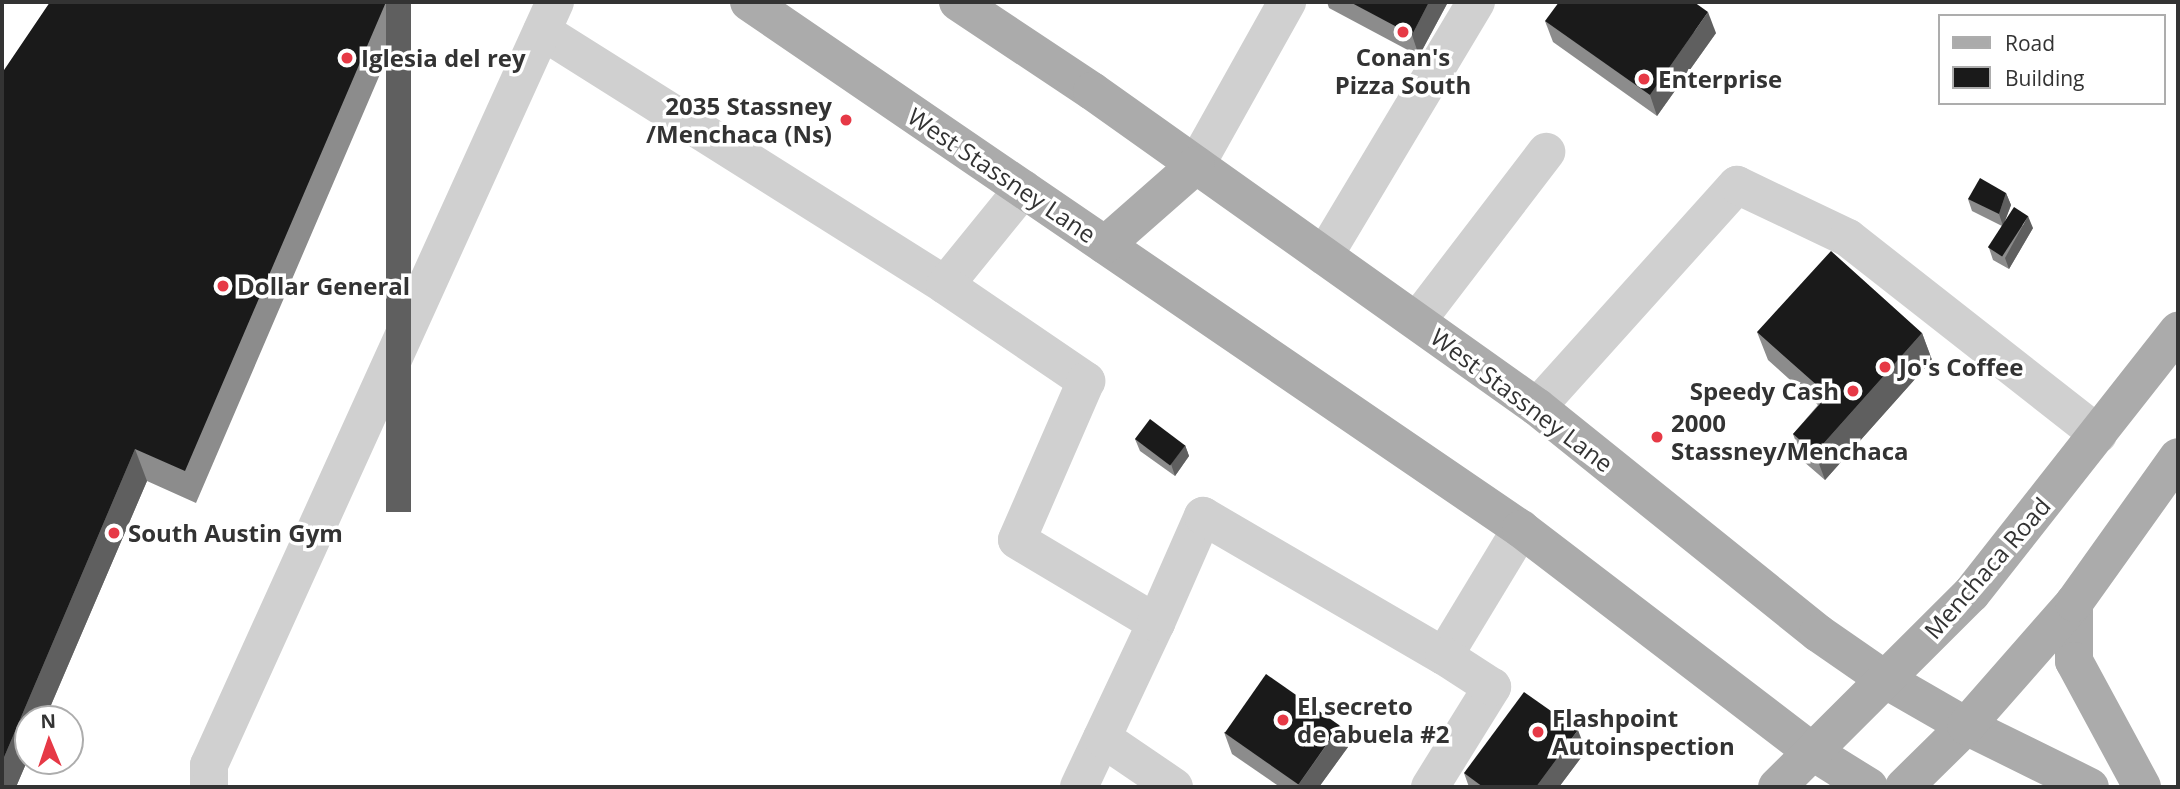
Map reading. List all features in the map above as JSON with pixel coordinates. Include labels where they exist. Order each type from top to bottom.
[{"type":"main road","name":"West Stassney Lane","points":[[749,2],[1521,529],[1813,752],[1870,787]]},
{"type":"main road","name":"West Stassney Lane","points":[[958,2],[1196,165],[1537,407],[1810,627],[1886,680],[1966,726],[2090,787]]},
{"type":"main road","points":[[1105,245],[1196,165]]},
{"type":"main road","name":"Menchaca Road","points":[[1777,787],[1970,594],[2178,331]]},
{"type":"main road","points":[[1904,787],[1966,726],[2074,603],[2178,457]]},
{"type":"main road","points":[[2074,603],[2074,661],[2142,787]]},
{"type":"lane","points":[[1196,165],[1287,2]]},
{"type":"lane","points":[[1324,256],[1476,2]]},
{"type":"lane","points":[[209,787],[209,765],[548,16],[1086,381],[1017,540],[1156,623]]},
{"type":"lane","points":[[1417,321],[1546,152]]},
{"type":"lane","points":[[1537,407],[1737,186],[1849,238],[2098,434]]},
{"type":"lane","points":[[945,285],[1023,190]]},
{"type":"lane","points":[[1079,787],[1203,516],[1444,656],[1492,687],[1430,787]]},
{"type":"lane","points":[[1444,656],[1521,529]]},
{"type":"lane","points":[[1102,738],[1174,787]]},
{"type":"building","points":[[50,2],[386,2],[185,471],[135,449],[26,705],[14,705],[14,734],[2,762],[2,73]]},
{"type":"building","points":[[1350,2],[1429,2],[1412,35]]},
{"type":"building","name":"Enterprise","points":[[1559,2],[1694,2],[1708,12],[1650,95],[1545,21]]},
{"type":"building","points":[[1980,178],[2006,193],[1999,214],[1968,199]]},
{"type":"building","points":[[2014,207],[2028,216],[2002,257],[1988,247]]},
{"type":"building","name":"Speedy Cash","points":[[1831,251],[1922,333],[1815,453],[1793,434],[1828,395],[1757,332]]},
{"type":"building","points":[[1150,419],[1185,445],[1170,465],[1135,439]]},
{"type":"building","name":"El secreto de abuela #2","points":[[1266,674],[1340,726],[1298,785],[1225,733]]},
{"type":"building","points":[[1524,692],[1578,730],[1536,787],[1483,787],[1464,773]]},
{"type":"place","name":"Conan's Pizza South","points":[[1403,32]]},
{"type":"place","name":"Iglesia del rey","points":[[347,58]]},
{"type":"place","name":"Enterprise","points":[[1644,79]]},
{"type":"place","name":"2035 Stassney /Menchaca (Ns)","points":[[846,120]]},
{"type":"place","name":"Dollar General","points":[[223,286]]},
{"type":"place","name":"Jo's Coffee","points":[[1885,367]]},
{"type":"place","name":"Speedy Cash","points":[[1853,391]]},
{"type":"place","name":"2000 Stassney/Menchaca","points":[[1657,437]]},
{"type":"place","name":"South Austin Gym","points":[[114,533]]},
{"type":"place","name":"El secreto de abuela #2","points":[[1283,720]]},
{"type":"place","name":"Flashpoint Autoinspection","points":[[1538,732]]}]
